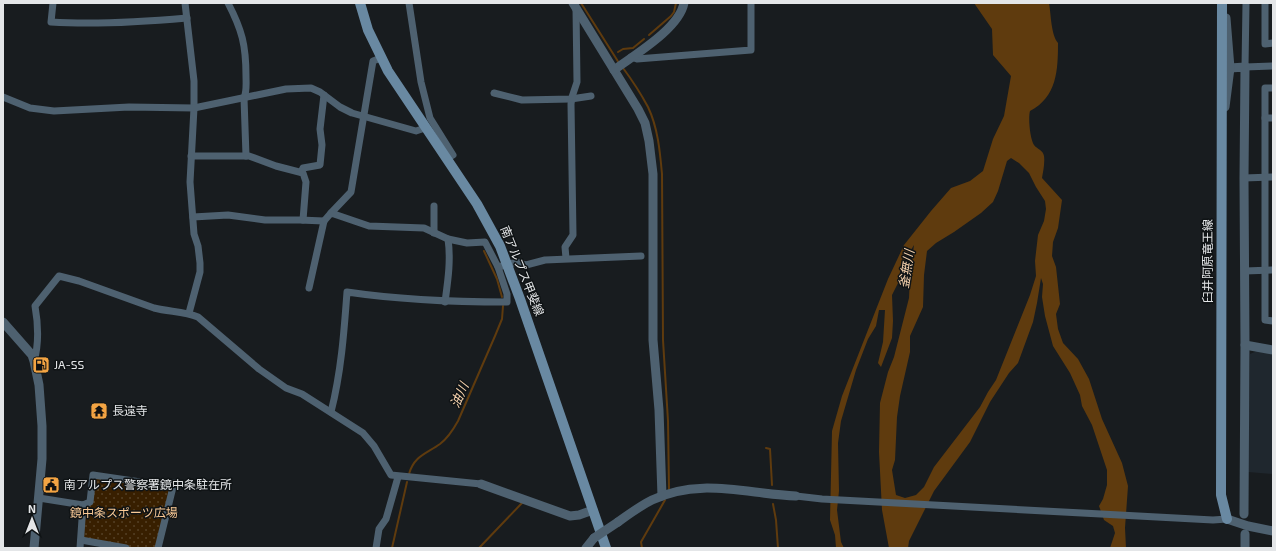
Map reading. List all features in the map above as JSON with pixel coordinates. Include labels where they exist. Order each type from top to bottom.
[{"type":"main road","name":"南アルプス甲斐線","points":[[360,3],[368,30],[388,72],[477,204],[500,246],[503,266],[594,510],[606,548]]},
{"type":"main road","name":"臼井阿原竜王線","points":[[1222,5],[1221,495],[1227,519]]},
{"type":"street","points":[[53,3],[52,22],[149,22],[187,18]]},
{"type":"street","points":[[185,3],[194,81],[190,182],[194,234],[198,246],[200,272],[189,313]]},
{"type":"street","points":[[228,3],[243,36],[245,44],[246,93],[244,98],[246,156]]},
{"type":"street","points":[[409,3],[421,82],[430,118],[453,155],[446,159]]},
{"type":"street","points":[[614,70],[668,29],[678,19],[684,3]]},
{"type":"street","points":[[631,57],[637,59],[751,50],[751,3]]},
{"type":"street","points":[[1244,514],[1244,178],[1246,3]]},
{"type":"street","points":[[1265,3],[1269,14],[1265,44],[1273,43]]},
{"type":"street","points":[[575,5],[635,104],[645,123],[649,141],[653,174],[653,340],[659,410],[662,496]]},
{"type":"street","points":[[566,258],[566,247],[573,235],[572,99],[577,82],[575,5]]},
{"type":"street","points":[[1221,121],[1224,116],[1230,68],[1225,9],[1222,5]]},
{"type":"street","points":[[309,288],[324,221],[351,192],[373,61],[381,58]]},
{"type":"street","points":[[1230,68],[1273,66]]},
{"type":"street","points":[[3,97],[30,108],[54,111],[129,107],[194,108],[286,89],[311,88],[324,95],[340,107],[363,116],[416,131],[425,128]]},
{"type":"street","points":[[1273,88],[1265,88],[1265,320],[1273,321]]},
{"type":"street","points":[[494,93],[522,100],[572,99],[590,96]]},
{"type":"street","points":[[301,172],[303,168],[320,165],[322,145],[320,129],[324,95]]},
{"type":"street","points":[[1265,118],[1273,118]]},
{"type":"street","points":[[1265,150],[1273,149]]},
{"type":"street","points":[[191,156],[246,156],[303,173],[306,177],[303,220]]},
{"type":"street","points":[[1244,178],[1273,177]]},
{"type":"street","points":[[434,206],[434,232]]},
{"type":"street","points":[[331,214],[369,226],[424,228],[448,239],[467,243],[485,242],[503,266],[507,294],[507,302],[445,302],[386,298],[347,292],[342,353],[336,395],[331,412]]},
{"type":"street","points":[[193,217],[228,215],[265,220],[324,221]]},
{"type":"street","points":[[445,302],[450,250],[448,239]]},
{"type":"street","points":[[503,266],[517,262],[526,266],[545,260],[566,258],[641,256]]},
{"type":"street","points":[[1245,271],[1273,270]]},
{"type":"street","points":[[34,361],[36,353],[37,317],[35,306],[59,276],[79,280],[159,309],[189,313],[198,317],[259,369],[286,388],[302,394],[363,433],[374,446],[391,475],[481,484],[570,516],[579,515],[594,510]]},
{"type":"street","points":[[1265,300],[1273,300]]},
{"type":"street","points":[[3,323],[27,349],[34,361],[39,385],[42,426],[42,459],[34,548]]},
{"type":"street","points":[[1245,345],[1273,350]]},
{"type":"street","points":[[39,498],[83,505],[90,502],[93,475],[154,484],[174,483],[158,548]]},
{"type":"street","points":[[376,548],[379,530],[386,519],[398,476]]},
{"type":"street","points":[[586,548],[594,538],[640,506],[662,496],[693,489],[716,487],[773,495],[822,499],[1214,520],[1227,519],[1248,526],[1273,531]]},
{"type":"street","points":[[80,548],[83,505]]},
{"type":"street","points":[[1245,534],[1245,548]]},
{"type":"street","points":[[81,540],[126,548]]},
{"type":"shaded area","points":[[974,3],[1049,3],[1054,35],[1058,43],[1056,73],[1051,90],[1046,98],[1030,111],[1030,133],[1034,145],[1042,152],[1044,156],[1042,178],[1062,200],[1058,228],[1053,242],[1052,256],[1056,267],[1060,304],[1056,314],[1058,329],[1063,343],[1078,359],[1089,379],[1102,419],[1122,463],[1128,486],[1125,528],[1126,548],[1110,548],[1115,533],[1113,526],[1104,520],[1099,506],[1103,499],[1107,485],[1107,470],[1092,425],[1082,406],[1080,395],[1070,373],[1053,346],[1045,316],[1042,297],[1043,284],[1041,278],[1033,322],[1018,363],[1009,373],[990,402],[970,442],[934,491],[909,541],[908,548],[889,548],[882,510],[879,452],[880,403],[888,372],[894,357],[909,298],[914,245],[901,266],[898,283],[892,295],[892,338],[881,367],[878,363],[883,342],[885,310],[879,310],[876,326],[868,339],[856,370],[841,421],[838,443],[839,491],[837,510],[841,542],[844,548],[836,548],[835,535],[830,520],[832,431],[842,396],[888,279],[904,245],[951,188],[970,181],[983,171],[993,139],[1004,116],[1011,76],[993,55],[992,29]],"holes":[[[1011,158],[1019,163],[1029,173],[1045,201],[1046,209],[1044,221],[1038,235],[1035,261],[1036,276],[1030,295],[996,380],[980,407],[934,467],[924,487],[916,495],[905,498],[896,495],[892,470],[895,460],[897,417],[910,352],[910,336],[923,307],[924,275],[927,251],[936,243],[981,213],[993,202],[1007,161]]]},
{"type":"shaded area","points":[[1257,351],[1273,354],[1273,474],[1248,472],[1250,354]]},
{"type":"green space","name":"鏡中条スポーツ広場","points":[[93,475],[173,487],[158,548],[126,548],[81,540],[83,505],[90,502]]},
{"type":"waterway","points":[[581,3],[619,63]]},
{"type":"waterway","points":[[649,35],[671,16],[674,12],[676,3]]},
{"type":"waterway","points":[[618,52],[623,49],[633,48],[644,39]]},
{"type":"waterway","points":[[623,68],[648,107],[651,115],[658,140],[662,174],[663,340],[668,421],[669,489]]},
{"type":"waterway","name":"油川","points":[[484,251],[497,279],[502,297]]},
{"type":"waterway","name":"油川","points":[[409,474],[417,459],[443,442],[458,421],[502,319],[503,306]]},
{"type":"waterway","points":[[766,448],[770,449],[772,485]]},
{"type":"waterway","name":"油川","points":[[392,548],[407,482]]},
{"type":"waterway","points":[[642,548],[641,542],[665,500]]},
{"type":"waterway","points":[[479,548],[522,503]]},
{"type":"waterway","points":[[773,504],[778,548]]},
{"type":"place","name":"JA-SS","points":[[41,365]]},
{"type":"place","name":"長遠寺","points":[[99,411]]},
{"type":"place","name":"南アルプス警察署鏡中条駐在所","points":[[51,485]]},
{"type":"water label","name":"釜無川","points":[[906,269]]}]
